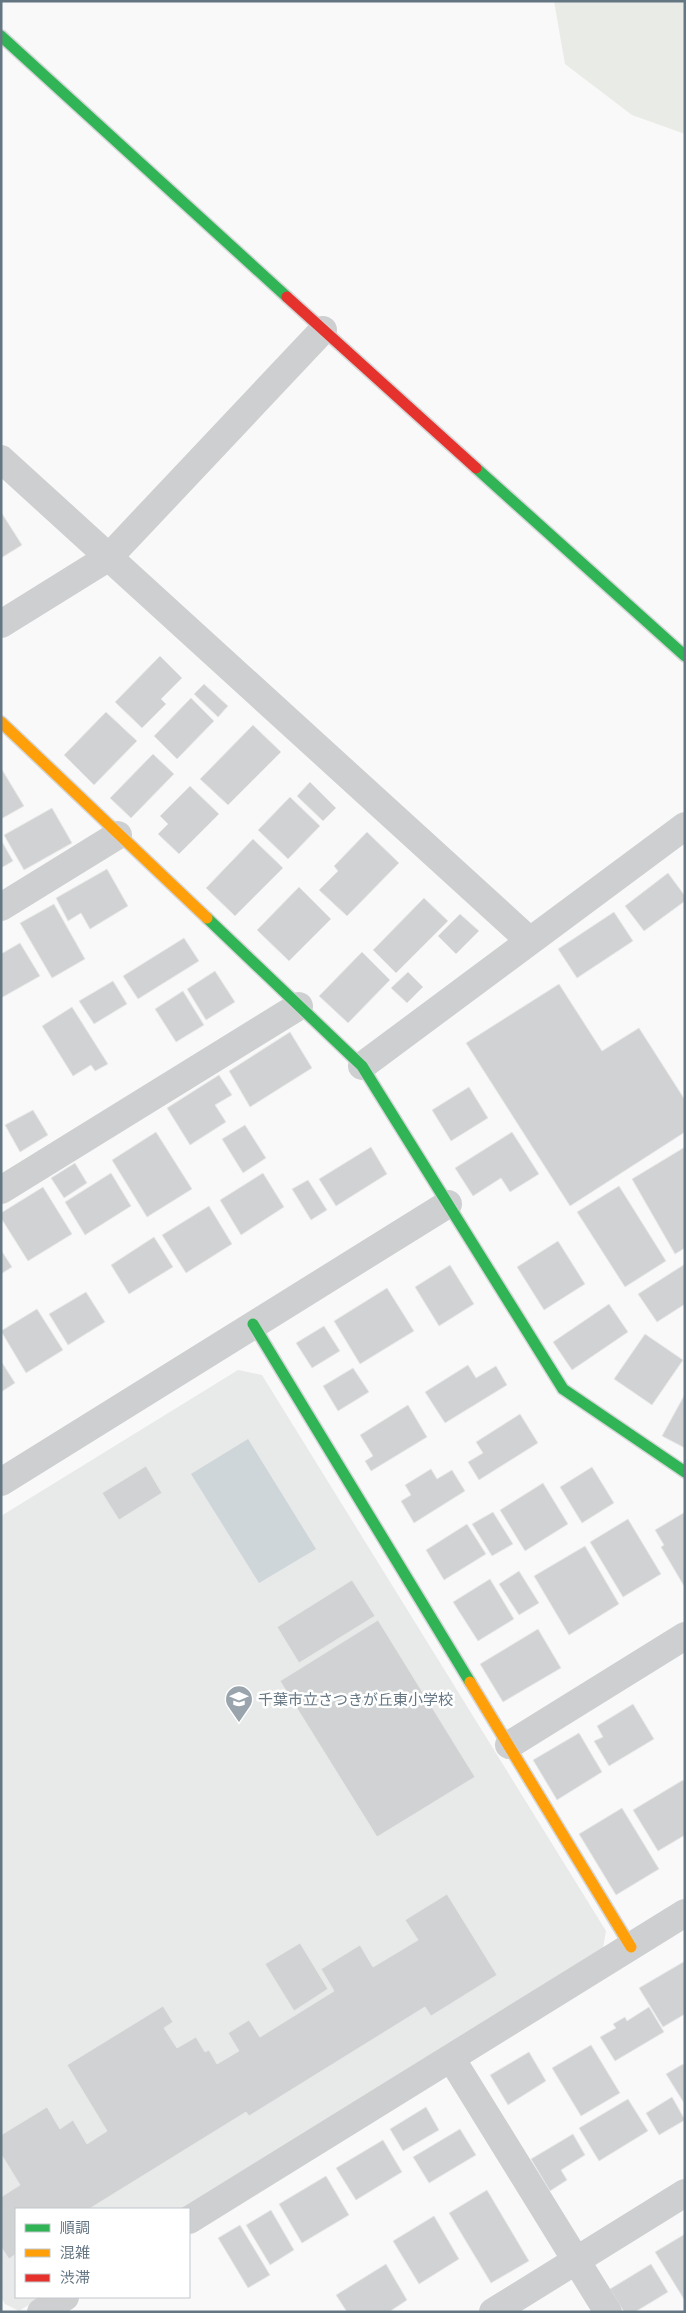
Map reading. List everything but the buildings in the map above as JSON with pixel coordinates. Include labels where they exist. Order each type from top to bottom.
[{"type":"street","points":[[1,36],[323,330],[685,656]]},
{"type":"street","points":[[1,624],[109,557],[323,330]]},
{"type":"street","points":[[1,459],[530,941]]},
{"type":"street","points":[[1,722],[118,836],[362,1066],[563,1389],[685,1472]]},
{"type":"street","points":[[362,1066],[685,826]]},
{"type":"street","points":[[1,907],[118,836]]},
{"type":"street","points":[[1,1190],[299,1006]]},
{"type":"street","points":[[1,1482],[448,1204]]},
{"type":"street","points":[[253,1324],[631,1947]]},
{"type":"street","points":[[509,1745],[685,1636]]},
{"type":"street","points":[[190,2219],[685,1913]]},
{"type":"street","points":[[451,2058],[608,2312]]},
{"type":"street","points":[[493,2312],[685,2193]]},
{"type":"street","points":[[41,2312],[63,2298]]},
{"type":"shaded area","points":[[554,1],[685,1],[685,134],[632,115],[565,64]]},
{"type":"shaded area","name":"千葉市立さつきが丘東小学校","points":[[238,1370],[262,1375],[606,1931],[603,1948],[184,2208],[15,2208],[15,2298],[39,2298],[19,2311],[5,2304],[1,2297],[1,1516]]},
{"type":"shaded area","points":[[248,1439],[316,1549],[259,1583],[191,1474]]},
{"type":"traffic: fast","points":[[1,36],[287,297]]},
{"type":"traffic: fast","points":[[476,468],[685,656]]},
{"type":"traffic: fast","points":[[207,918],[362,1066],[563,1389],[685,1472]]},
{"type":"traffic: fast","points":[[253,1324],[470,1682]]},
{"type":"traffic: slow","points":[[1,722],[207,918]]},
{"type":"traffic: slow","points":[[470,1682],[631,1947]]},
{"type":"traffic: jam","points":[[287,297],[476,468]]},
{"type":"place","name":"千葉市立さつきが丘東小学校","points":[[239,1723]]}]
